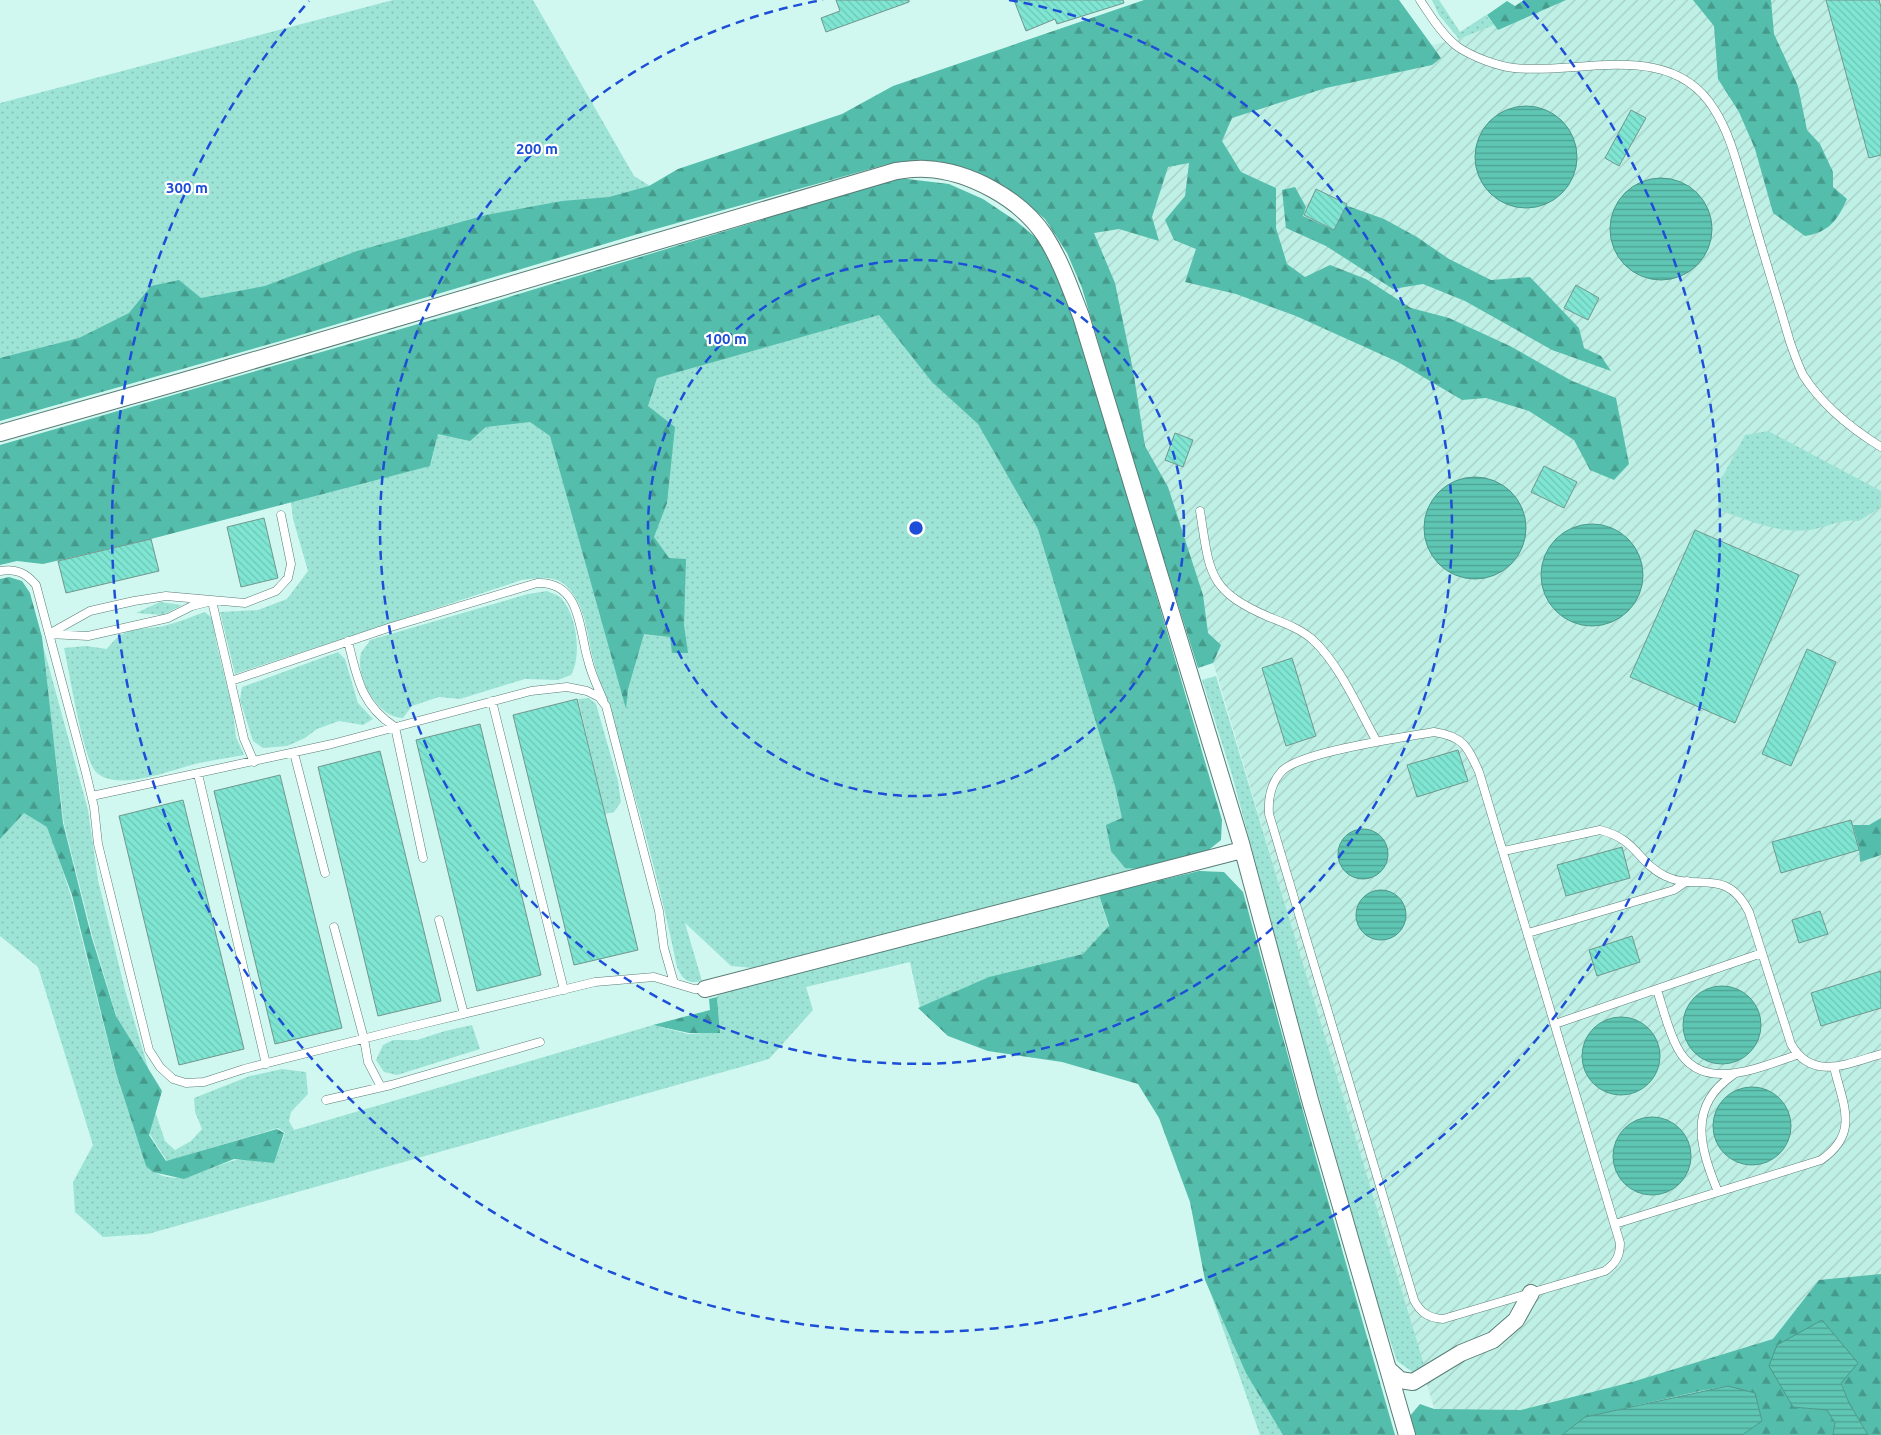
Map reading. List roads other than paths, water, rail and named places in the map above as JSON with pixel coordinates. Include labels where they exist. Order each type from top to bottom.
[{"type":"street","points":[[0,433],[204,375],[896,171],[926,169],[955,174],[1000,194],[1044,234],[1060,261],[1081,316],[1103,383],[1242,850],[1310,1100],[1407,1435]]},
{"type":"street","points":[[705,989],[1242,850]]},
{"type":"street","points":[[1388,1369],[1400,1380],[1413,1382],[1461,1353],[1493,1340],[1516,1320],[1531,1293]]},
{"type":"lane","points":[[1420,0],[1434,20],[1457,46],[1483,59],[1514,68],[1640,64],[1670,71],[1694,86],[1714,108],[1729,141],[1790,342],[1803,375],[1826,404],[1860,434],[1881,447]]},
{"type":"lane","points":[[1200,511],[1209,564],[1218,585],[1235,600],[1296,629],[1312,640],[1333,665],[1377,742]]},
{"type":"lane","points":[[49,634],[90,611],[134,601],[166,596],[245,603],[276,591],[288,578],[291,564],[281,515]]},
{"type":"lane","points":[[0,571],[11,569],[21,572],[36,585],[92,796],[98,844],[149,1050],[160,1067],[173,1079],[186,1083],[204,1082],[266,1064],[595,982],[654,977],[694,989],[705,989]]},
{"type":"lane","points":[[231,681],[348,641],[537,583],[547,582],[558,586],[567,595],[578,613],[588,662],[606,706],[659,912],[664,948],[674,983]]},
{"type":"lane","points":[[49,634],[88,636],[168,618],[192,606],[212,601]]},
{"type":"lane","points":[[212,601],[244,739],[254,762]]},
{"type":"lane","points":[[348,641],[360,688],[379,717],[395,728],[423,858]]},
{"type":"lane","points":[[92,796],[294,753],[531,691],[567,687],[587,691],[598,697],[606,706]]},
{"type":"lane","points":[[492,701],[564,990]]},
{"type":"lane","points":[[1434,732],[1449,734],[1463,742],[1479,772],[1504,851],[1615,1224],[1620,1243],[1620,1253],[1614,1264],[1605,1271],[1443,1319],[1431,1319],[1418,1309],[1414,1300],[1269,814],[1268,800],[1274,784],[1282,771],[1306,759],[1377,742],[1434,732]]},
{"type":"lane","points":[[294,753],[325,873]]},
{"type":"lane","points":[[198,774],[266,1064]]},
{"type":"lane","points":[[1504,851],[1600,830],[1615,833],[1630,843],[1665,876],[1687,881],[1721,884],[1743,900],[1749,912],[1791,1044],[1797,1055],[1811,1064],[1824,1068],[1881,1054]]},
{"type":"lane","points":[[1528,933],[1674,890],[1687,881]]},
{"type":"lane","points":[[439,920],[464,1014]]},
{"type":"lane","points":[[334,927],[364,1039],[368,1062],[381,1087]]},
{"type":"lane","points":[[1555,1024],[1762,954]]},
{"type":"lane","points":[[1657,990],[1677,1047],[1685,1061],[1699,1070],[1714,1075],[1735,1074],[1797,1055]]},
{"type":"lane","points":[[326,1100],[381,1087],[540,1042]]},
{"type":"lane","points":[[1615,1224],[1822,1160],[1833,1152],[1843,1140],[1847,1126],[1834,1067]]},
{"type":"lane","points":[[1718,1192],[1707,1166],[1702,1113],[1714,1091],[1735,1074]]}]
